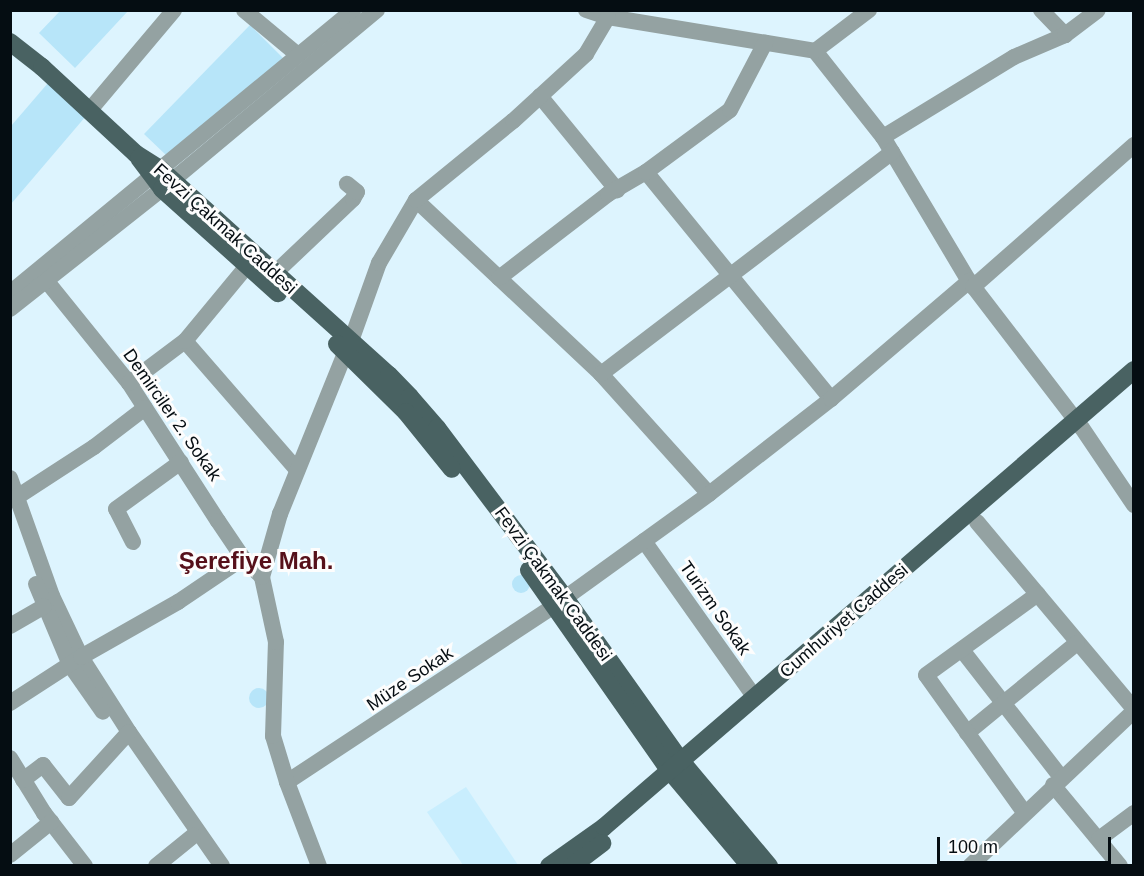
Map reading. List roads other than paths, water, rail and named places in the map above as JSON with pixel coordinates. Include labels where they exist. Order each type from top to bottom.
[{"type":"main road","name":"Fevzi Çakmak Caddesi","points":[[10,42],[42,67],[136,154],[247,266],[348,347],[389,375],[437,428],[679,770],[769,866]]},
{"type":"main road","name":"Fevzi Çakmak Caddesi","points":[[161,178],[274,274],[348,347]]},
{"type":"main road","name":"Cumhuriyet Caddesi","points":[[549,866],[679,770],[978,522],[1134,370]]},
{"type":"main road","name":"Cumhuriyet Caddesi","points":[[572,866],[630,821],[679,770],[755,698],[1078,424],[1134,386]]},
{"type":"main road","points":[[679,770],[746,864]]},
{"type":"street","points":[[88,111],[174,10]]},
{"type":"street","points":[[244,10],[298,56]]},
{"type":"street","points":[[10,309],[352,10]]},
{"type":"street","points":[[10,292],[377,10]]},
{"type":"street","points":[[586,10],[608,17],[815,51],[888,144],[971,284],[1078,424],[1134,505]]},
{"type":"street","points":[[815,51],[869,10]]},
{"type":"street","points":[[1041,10],[1065,35]]},
{"type":"street","points":[[601,374],[729,275],[888,144],[1014,57],[1065,35],[1098,10]]},
{"type":"street","points":[[319,866],[287,782],[273,736],[276,642],[262,577],[280,514],[348,347],[379,263],[416,201],[586,54],[608,17]]},
{"type":"street","points":[[499,278],[616,190],[646,172],[730,110],[765,43]]},
{"type":"street","points":[[540,96],[616,190]]},
{"type":"street","name":"Müze Sokak","points":[[287,782],[559,602],[709,494],[831,399],[971,284],[1134,145]]},
{"type":"street","points":[[646,172],[831,399]]},
{"type":"street","points":[[274,274],[353,199],[357,192],[347,184]]},
{"type":"street","points":[[416,201],[601,374],[709,494]]},
{"type":"street","points":[[129,383],[185,341],[247,266]]},
{"type":"street","name":"Demirciler 2. Sokak","points":[[45,279],[129,383],[243,558],[262,577]]},
{"type":"street","points":[[185,341],[297,470]]},
{"type":"street","points":[[14,500],[94,447],[145,408]]},
{"type":"street","points":[[133,542],[116,509],[181,462]]},
{"type":"street","points":[[10,478],[44,606],[75,661],[214,866]]},
{"type":"street","points":[[14,500],[75,661]]},
{"type":"street","points":[[970,866],[1024,812],[1134,710],[978,522]]},
{"type":"street","name":"Turizm Sokak","points":[[644,541],[755,698]]},
{"type":"street","points":[[10,703],[75,661],[178,602],[243,558]]},
{"type":"street","points":[[1024,812],[926,675],[1038,594]]},
{"type":"street","points":[[10,626],[44,606]]},
{"type":"street","points":[[967,733],[1077,643]]},
{"type":"street","points":[[962,650],[1120,866]]},
{"type":"street","points":[[23,780],[43,765],[69,798],[125,736]]},
{"type":"street","points":[[125,736],[222,866]]},
{"type":"street","points":[[10,758],[51,822],[85,866]]},
{"type":"street","points":[[1100,839],[1134,813]]},
{"type":"street","points":[[10,855],[51,822]]},
{"type":"street","points":[[156,866],[193,836]]},
{"type":"district","name":"Şerefiye Mah.","points":[[256,561]]}]
